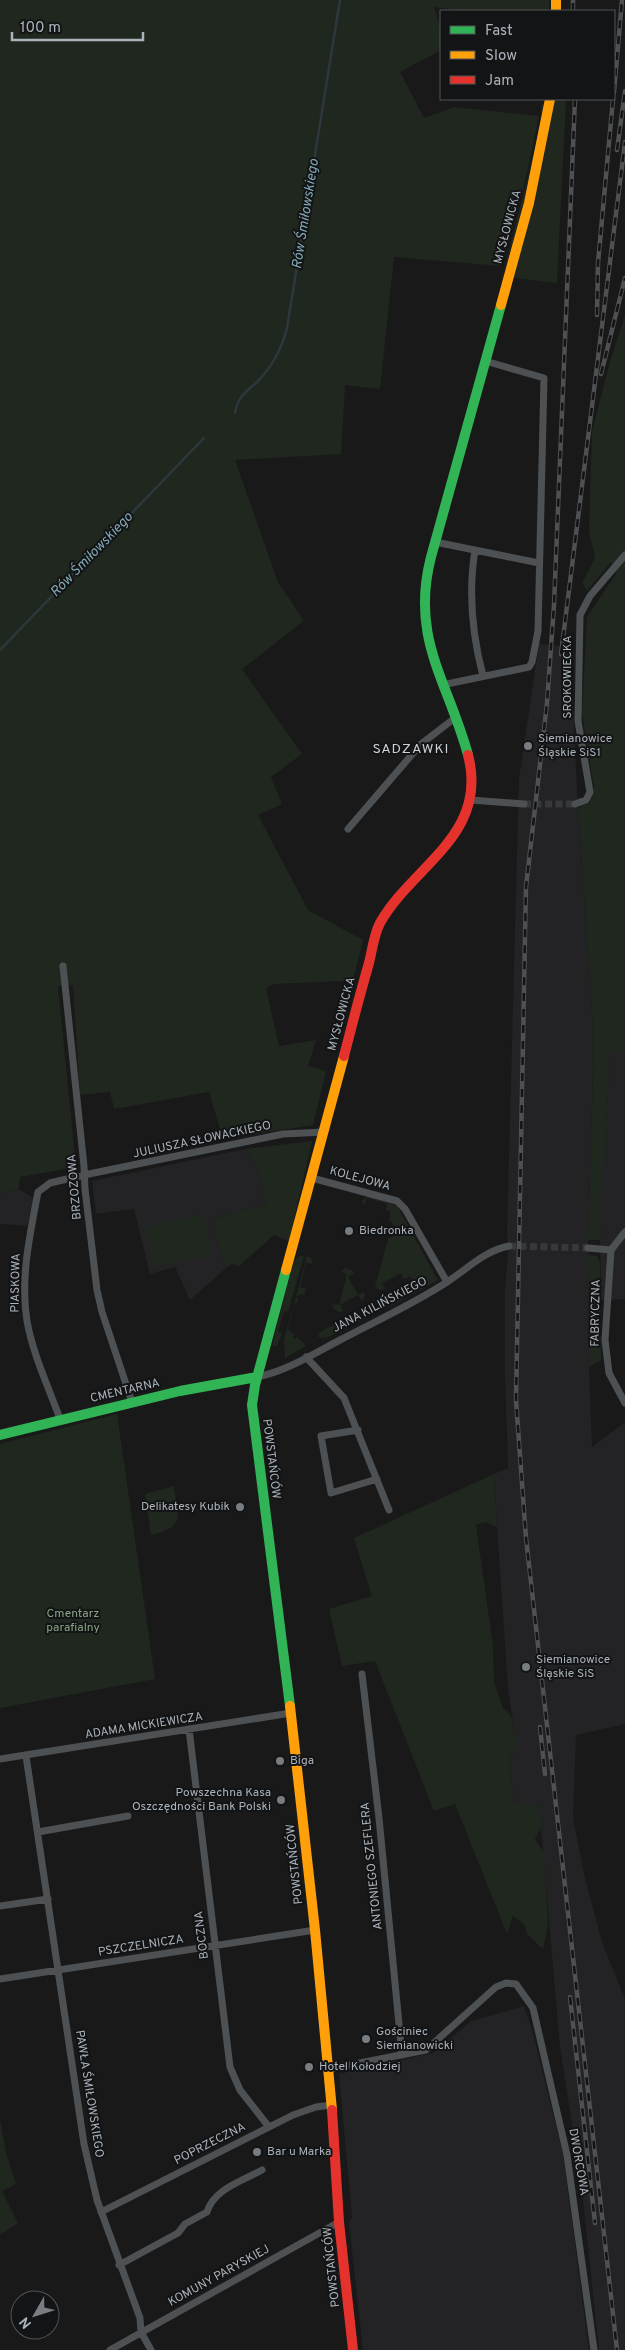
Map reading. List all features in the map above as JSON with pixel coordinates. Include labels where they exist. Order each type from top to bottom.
[{"type":"street","name":"MYSŁOWICKA","points":[[257,1377],[379,925],[391,906],[453,835],[471,800],[470,763],[429,648],[423,613],[425,581],[530,195],[550,100]]},
{"type":"street","points":[[442,685],[529,667],[532,662],[538,631],[544,378],[485,361]]},
{"type":"street","points":[[435,542],[539,564]]},
{"type":"street","points":[[475,550],[471,588],[473,637],[483,676]]},
{"type":"street","name":"SROKOWIECKA","points":[[575,804],[586,800],[590,792],[578,721],[580,615],[590,596],[625,556]]},
{"type":"street","points":[[348,829],[421,744],[454,718]]},
{"type":"street","points":[[471,800],[524,804]]},
{"type":"street","name":"BRZOZOWA","points":[[63,966],[97,1290],[102,1312],[132,1402]]},
{"type":"street","name":"JULIUSZA SŁOWACKIEGO","points":[[84,1175],[283,1134],[324,1132]]},
{"type":"street","name":"PIASKOWA","points":[[60,1419],[28,1326],[26,1260],[38,1192],[50,1183],[84,1175]]},
{"type":"street","name":"KOLEJOWA","points":[[312,1178],[397,1201],[405,1209],[447,1282]]},
{"type":"street","points":[[588,1248],[611,1250],[625,1232]]},
{"type":"street","name":"JANA KILIŃSKIEGO","points":[[257,1377],[271,1374],[306,1357],[447,1282],[500,1247],[509,1246]]},
{"type":"street","name":"FABRYCZNA","points":[[611,1250],[606,1330],[607,1358],[612,1380],[625,1403]]},
{"type":"street","points":[[306,1357],[344,1398],[389,1510]]},
{"type":"street","name":"CMENTARNA","points":[[0,1435],[132,1402],[257,1377]]},
{"type":"street","name":"POWSTAŃCÓW","points":[[257,1377],[252,1405],[291,1713],[315,1930],[332,2105],[339,2222],[353,2350]]},
{"type":"street","points":[[358,1430],[321,1436],[331,1494],[377,1479]]},
{"type":"street","name":"ANTONIEGO SZEFLERA","points":[[362,1674],[379,1818],[402,2056]]},
{"type":"street","name":"ADAMA MICKIEWICZA","points":[[0,1760],[291,1713]]},
{"type":"street","name":"BOCZNA","points":[[189,1730],[230,2067],[240,2090],[269,2127]]},
{"type":"street","name":"PAWŁA ŚMIŁOWSKIEGO","points":[[26,1756],[84,2144],[101,2212],[140,2318],[141,2332],[151,2350]]},
{"type":"street","points":[[38,1832],[128,1816]]},
{"type":"street","points":[[0,1906],[48,1899]]},
{"type":"street","name":"PSZCZELNICZA","points":[[0,1979],[315,1930]]},
{"type":"street","name":"DWORCOWA","points":[[402,2056],[426,2050],[434,2045],[496,1987],[506,1983],[516,1984],[533,2008],[567,2155],[594,2350]]},
{"type":"street","points":[[329,2069],[402,2056]]},
{"type":"street","name":"POPRZECZNA","points":[[101,2212],[304,2110],[332,2105]]},
{"type":"street","points":[[119,2265],[178,2233],[184,2224],[207,2212],[210,2202],[220,2193],[262,2170]]},
{"type":"street","name":"KOMUNY PARYSKIEJ","points":[[110,2350],[339,2222]]},
{"type":"shaded area","points":[[539,644],[570,647],[578,808],[594,1039],[588,1240],[592,1447],[625,1422],[625,1724],[576,1735],[573,1818],[585,1878],[602,1942],[625,1999],[625,2350],[599,2350],[581,2181],[560,2047],[539,1806],[514,1805],[509,1762],[515,1747],[515,1736],[508,1688],[494,1474],[508,1468],[505,1289],[508,1254],[507,1231],[519,779]]},
{"type":"shaded area","points":[[610,1053],[625,1053],[625,1299],[601,1300],[600,1226]]},
{"type":"shaded area","points":[[245,1149],[258,1169],[266,1204],[212,1219],[225,1269],[190,1300],[175,1267],[150,1274],[134,1209],[96,1214],[92,1181]]},
{"type":"shaded area","points":[[19,1189],[34,1199],[27,1226],[0,1224],[0,1193]]},
{"type":"shaded area","points":[[524,2006],[532,2029],[563,2154],[589,2350],[363,2350],[349,2222],[352,2217],[339,2074],[433,2053],[471,2021]]},
{"type":"green space","points":[[0,0],[549,0],[549,10],[456,10],[434,7],[440,27],[440,51],[400,72],[424,118],[454,107],[539,116],[523,191],[502,266],[394,257],[380,389],[345,385],[341,454],[235,460],[278,582],[304,621],[242,669],[302,754],[271,777],[282,804],[258,815],[308,910],[363,940],[352,983],[343,981],[273,984],[266,988],[279,1046],[316,1040],[308,1066],[326,1071],[313,1125],[223,1139],[209,1092],[114,1109],[110,1092],[80,1095],[73,985],[58,986],[76,1167],[20,1177],[19,1189],[0,1193]]},
{"type":"green space","points":[[541,100],[544,109],[528,188],[499,290],[535,149],[542,116]]},
{"type":"green space","points":[[554,100],[566,100],[557,283],[514,278]]},
{"type":"green space","points":[[625,315],[625,1053],[610,1053],[600,1240],[588,1240],[594,1039],[578,808],[590,802],[594,788],[582,713],[587,617],[616,574],[611,562],[587,591],[582,583],[595,558],[589,532],[592,431],[610,362]]},
{"type":"green space","points":[[312,1141],[289,1241],[274,1235],[239,1266],[232,1264],[225,1269],[212,1219],[266,1204],[258,1169],[245,1149]]},
{"type":"green space","points":[[367,1196],[397,1206],[438,1280],[389,1307],[384,1303],[388,1296],[392,1302],[410,1292],[408,1286],[413,1283],[410,1276],[404,1279],[401,1273],[382,1283],[385,1289],[379,1290],[375,1287],[388,1239],[399,1232],[389,1219],[391,1212],[386,1210],[387,1204],[367,1198],[364,1205],[362,1202]]},
{"type":"green space","points":[[203,1214],[212,1255],[154,1267],[145,1227]]},
{"type":"green space","points":[[588,1255],[597,1256],[600,1263],[601,1360],[589,1367]]},
{"type":"green space","points":[[299,1256],[304,1256],[288,1312],[284,1311],[278,1332],[282,1333],[277,1346],[272,1346],[294,1261]]},
{"type":"green space","points":[[307,1256],[311,1258],[313,1264],[306,1263],[300,1287],[306,1289],[304,1296],[301,1294],[296,1297],[299,1301],[294,1304],[288,1330],[295,1335],[293,1338],[297,1337],[306,1346],[285,1358],[284,1340]]},
{"type":"green space","points":[[345,1268],[352,1270],[354,1273],[348,1277],[358,1295],[340,1305],[343,1311],[339,1312],[334,1309],[332,1304],[339,1305],[347,1274],[341,1272]]},
{"type":"green space","points":[[364,1292],[365,1296],[362,1301],[358,1295]]},
{"type":"green space","points":[[367,1307],[373,1308],[374,1314],[326,1338],[318,1337],[320,1332],[337,1323],[341,1329],[370,1314]]},
{"type":"green space","name":"Cmentarz parafialny","points":[[117,1414],[155,1679],[0,1708],[0,1444]]},
{"type":"green space","points":[[494,1474],[497,1527],[486,1522],[476,1525],[493,1646],[494,1682],[503,1708],[511,1715],[515,1736],[515,1747],[509,1762],[514,1804],[539,1806],[542,1826],[535,1839],[544,1853],[548,1926],[543,1949],[527,1934],[525,1925],[513,1916],[507,1934],[455,1804],[434,1811],[375,1661],[342,1666],[329,1609],[372,1596],[354,1538]]},
{"type":"green space","points":[[174,1486],[178,1513],[175,1524],[162,1532],[151,1535],[145,1494]]},
{"type":"green space","points":[[0,2119],[6,2152],[16,2184],[2,2191],[18,2223],[0,2235]]},
{"type":"waterway","name":"Rów Śmiłowskiego","points":[[235,413],[240,398],[272,364],[287,328],[340,0]]},
{"type":"waterway","name":"Rów Śmiłowskiego","points":[[0,650],[204,438]]},
{"type":"tunnel","points":[[524,804],[575,804]]},
{"type":"tunnel","points":[[509,1246],[588,1248]]},
{"type":"railway","points":[[573,0],[573,10]]},
{"type":"railway","points":[[615,80],[622,0]]},
{"type":"railway","points":[[617,150],[625,91]]},
{"type":"railway","points":[[575,100],[554,605],[547,703],[526,887],[516,1400],[526,1538],[617,2350]]},
{"type":"railway","points":[[597,315],[598,263],[613,100]]},
{"type":"railway","points":[[561,654],[625,142]]},
{"type":"railway","points":[[601,374],[625,278]]},
{"type":"railway","points":[[540,1727],[545,1774]]},
{"type":"railway","points":[[570,1997],[595,2223]]},
{"type":"traffic: fast","points":[[468,755],[434,659],[428,636],[425,612],[426,586],[431,557],[501,305]]},
{"type":"traffic: fast","points":[[286,1270],[255,1385],[252,1405],[290,1706]]},
{"type":"traffic: fast","points":[[0,1435],[180,1391],[257,1377]]},
{"type":"traffic: slow","points":[[556,0],[556,10]]},
{"type":"traffic: slow","points":[[501,305],[529,203],[550,100]]},
{"type":"traffic: slow","points":[[286,1270],[344,1056]]},
{"type":"traffic: slow","points":[[290,1706],[315,1930],[332,2110]]},
{"type":"traffic: jam","points":[[344,1056],[378,927],[394,902],[444,847],[458,828],[468,807],[472,783],[468,755]]},
{"type":"traffic: jam","points":[[332,2110],[339,2222],[353,2350]]},
{"type":"place","name":"Siemianowice Śląskie SiS1","points":[[528,746]]},
{"type":"place","name":"Biedronka","points":[[349,1231]]},
{"type":"place","name":"Delikatesy Kubik","points":[[240,1507]]},
{"type":"place","name":"Siemianowice Śląskie SiS","points":[[526,1667]]},
{"type":"place","name":"Biga","points":[[280,1761]]},
{"type":"place","name":"Powszechna Kasa Oszczędności Bank Polski","points":[[281,1800]]},
{"type":"place","name":"Gościniec Siemianowicki","points":[[366,2039]]},
{"type":"place","name":"Hotel Kołodziej","points":[[309,2067]]},
{"type":"place","name":"Bar u Marka","points":[[257,2152]]},
{"type":"district","name":"SADZAWKI","points":[[411,749]]}]
